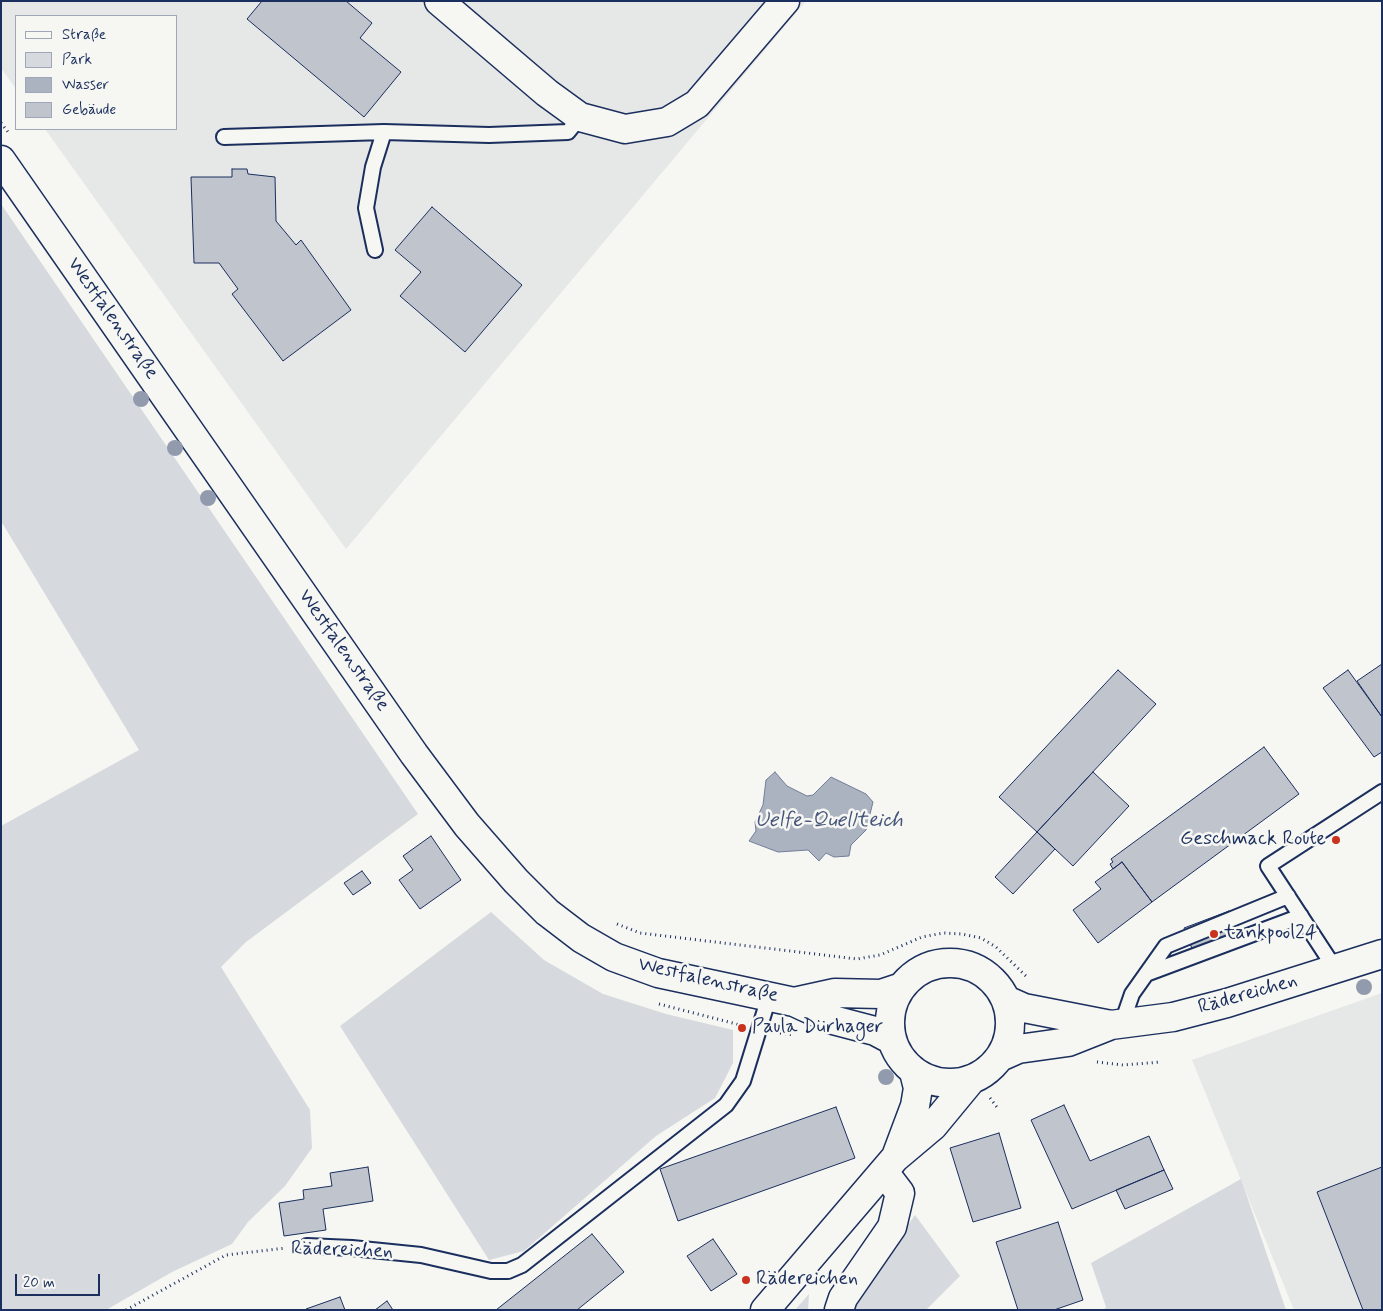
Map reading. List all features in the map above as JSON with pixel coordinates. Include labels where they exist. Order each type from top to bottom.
[{"type":"main road","points":[[439,1],[547,92],[580,117],[625,129],[668,122],[697,104],[785,1]]},
{"type":"main road","name":"Westfalenstraße","points":[[7,149],[414,754],[467,825],[516,881],[547,912],[581,938],[614,957],[658,973],[781,999],[833,1020],[875,1031],[892,1040]]},
{"type":"main road","name":"Rädereichen","points":[[1000,1057],[1018,1049],[1068,1042],[1117,1024],[1173,1016],[1218,1005],[1336,970],[1382,954]]},
{"type":"main road","points":[[766,1310],[889,1165],[933,1126],[971,1080],[992,1067],[1000,1057],[1007,1043],[1010,1028],[1011,1016],[1006,1000],[999,987],[988,975],[963,964],[949,962],[922,969],[902,987],[890,1012],[892,1040],[897,1052],[914,1072],[918,1088],[915,1106],[889,1165],[900,1193],[894,1218],[882,1241],[843,1298],[838,1310]]},
{"type":"main road","name":"Westfalenstraße","points":[[781,999],[835,993],[881,994],[902,987]]},
{"type":"main road","name":"Rädereichen","points":[[1006,1000],[1024,1008],[1117,1024]]},
{"type":"main road","points":[[914,1072],[941,1083],[971,1080]]},
{"type":"lane","points":[[224,137],[384,132],[489,135],[568,132],[580,117]]},
{"type":"lane","points":[[375,250],[366,208],[373,168],[384,132]]},
{"type":"lane","points":[[1336,970],[1268,866],[1382,792]]},
{"type":"lane","points":[[1117,1024],[1132,994],[1166,946],[1288,896]]},
{"type":"lane","points":[[1146,974],[1301,916]]},
{"type":"lane","name":"Rädereichen","points":[[307,1246],[352,1248],[420,1255],[491,1271],[508,1271],[522,1265],[726,1105],[743,1081],[781,999]]},
{"type":"path","points":[[1,123],[7,149]]},
{"type":"path","points":[[614,923],[640,933],[857,959],[880,955],[922,937],[944,933],[962,934],[980,938],[996,947],[1030,980]]},
{"type":"path","points":[[1090,1061],[1123,1065],[1161,1062]]},
{"type":"path","name":"Rädereichen","points":[[126,1310],[226,1255],[307,1246]]},
{"type":"shaded area","points":[[1,1],[806,1],[346,549],[46,130],[178,130],[178,15],[15,15],[15,88],[1,68]]},
{"type":"shaded area","points":[[1382,993],[1382,1310],[1294,1310],[1192,1060]]},
{"type":"green space","points":[[1,204],[418,814],[246,942],[221,967],[310,1110],[312,1148],[285,1186],[248,1222],[232,1244],[172,1272],[106,1310],[1,1310],[1,826],[139,750],[1,521]]},
{"type":"green space","points":[[491,912],[544,960],[603,994],[666,1014],[733,1030],[733,1063],[715,1098],[656,1136],[524,1251],[489,1260],[340,1026]]},
{"type":"green space","points":[[1241,1179],[1286,1310],[1104,1310],[1106,1307],[1091,1263]]},
{"type":"green space","points":[[915,1215],[960,1276],[926,1310],[855,1310],[857,1298]]},
{"type":"green space","points":[[809,1294],[808,1310],[795,1310]]},
{"type":"water","name":"Uelfe-Quellteich","points":[[775,772],[787,786],[807,796],[813,795],[831,777],[866,794],[873,802],[866,830],[851,845],[849,856],[834,857],[826,853],[819,861],[808,850],[778,852],[749,841],[756,831],[755,822],[763,805],[766,780]]},
{"type":"building","points":[[262,1],[346,1],[372,23],[360,38],[401,72],[364,117],[247,19]]},
{"type":"building","points":[[232,169],[247,169],[248,174],[275,177],[276,221],[296,245],[301,240],[351,310],[283,361],[232,294],[238,289],[219,263],[194,263],[191,177],[232,177]]},
{"type":"building","points":[[432,207],[522,285],[465,352],[400,296],[421,272],[395,250]]},
{"type":"building","points":[[1382,664],[1382,717],[1357,681]]},
{"type":"building","points":[[1118,670],[1156,704],[1037,832],[999,797]]},
{"type":"building","points":[[1348,670],[1382,717],[1382,752],[1374,757],[1323,688]]},
{"type":"building","points":[[1264,747],[1299,794],[1152,902],[1122,862],[1113,869],[1110,864],[1113,862],[1111,859]]},
{"type":"building","points":[[1093,772],[1129,806],[1073,866],[1037,832]]},
{"type":"building","points":[[1037,832],[1055,849],[1013,894],[995,877]]},
{"type":"building","points":[[431,836],[461,880],[420,909],[399,880],[413,870],[403,856]]},
{"type":"building","points":[[1122,862],[1152,902],[1098,943],[1073,910],[1101,889],[1095,882]]},
{"type":"building","points":[[362,871],[371,883],[353,895],[344,883]]},
{"type":"building","points":[[1229,911],[1240,932],[1196,959],[1184,928]]},
{"type":"building","points":[[1064,1105],[1090,1161],[1149,1136],[1164,1170],[1072,1209],[1031,1120]]},
{"type":"building","points":[[836,1107],[855,1158],[678,1221],[660,1169]]},
{"type":"building","points":[[999,1133],[1021,1208],[973,1222],[950,1148]]},
{"type":"building","points":[[368,1167],[373,1201],[323,1209],[326,1230],[284,1236],[279,1203],[304,1199],[303,1190],[332,1186],[330,1173]]},
{"type":"building","points":[[1382,1167],[1382,1310],[1363,1310],[1317,1192]]},
{"type":"building","points":[[1164,1170],[1173,1189],[1125,1209],[1116,1190]]},
{"type":"building","points":[[1058,1222],[1083,1300],[1054,1310],[1018,1310],[996,1242]]},
{"type":"building","points":[[592,1234],[624,1272],[577,1310],[496,1310]]},
{"type":"building","points":[[713,1239],[737,1274],[711,1291],[687,1256]]},
{"type":"building","points":[[340,1297],[345,1310],[306,1309]]},
{"type":"building","points":[[387,1301],[393,1310],[375,1310]]},
{"type":"place","name":"Geschmack Route","points":[[1336,840]]},
{"type":"place","name":"tankpool24","points":[[1214,934]]},
{"type":"place","name":"Paula Dürhager","points":[[742,1028]]},
{"type":"place","name":"Rädereichen","points":[[746,1280]]}]
